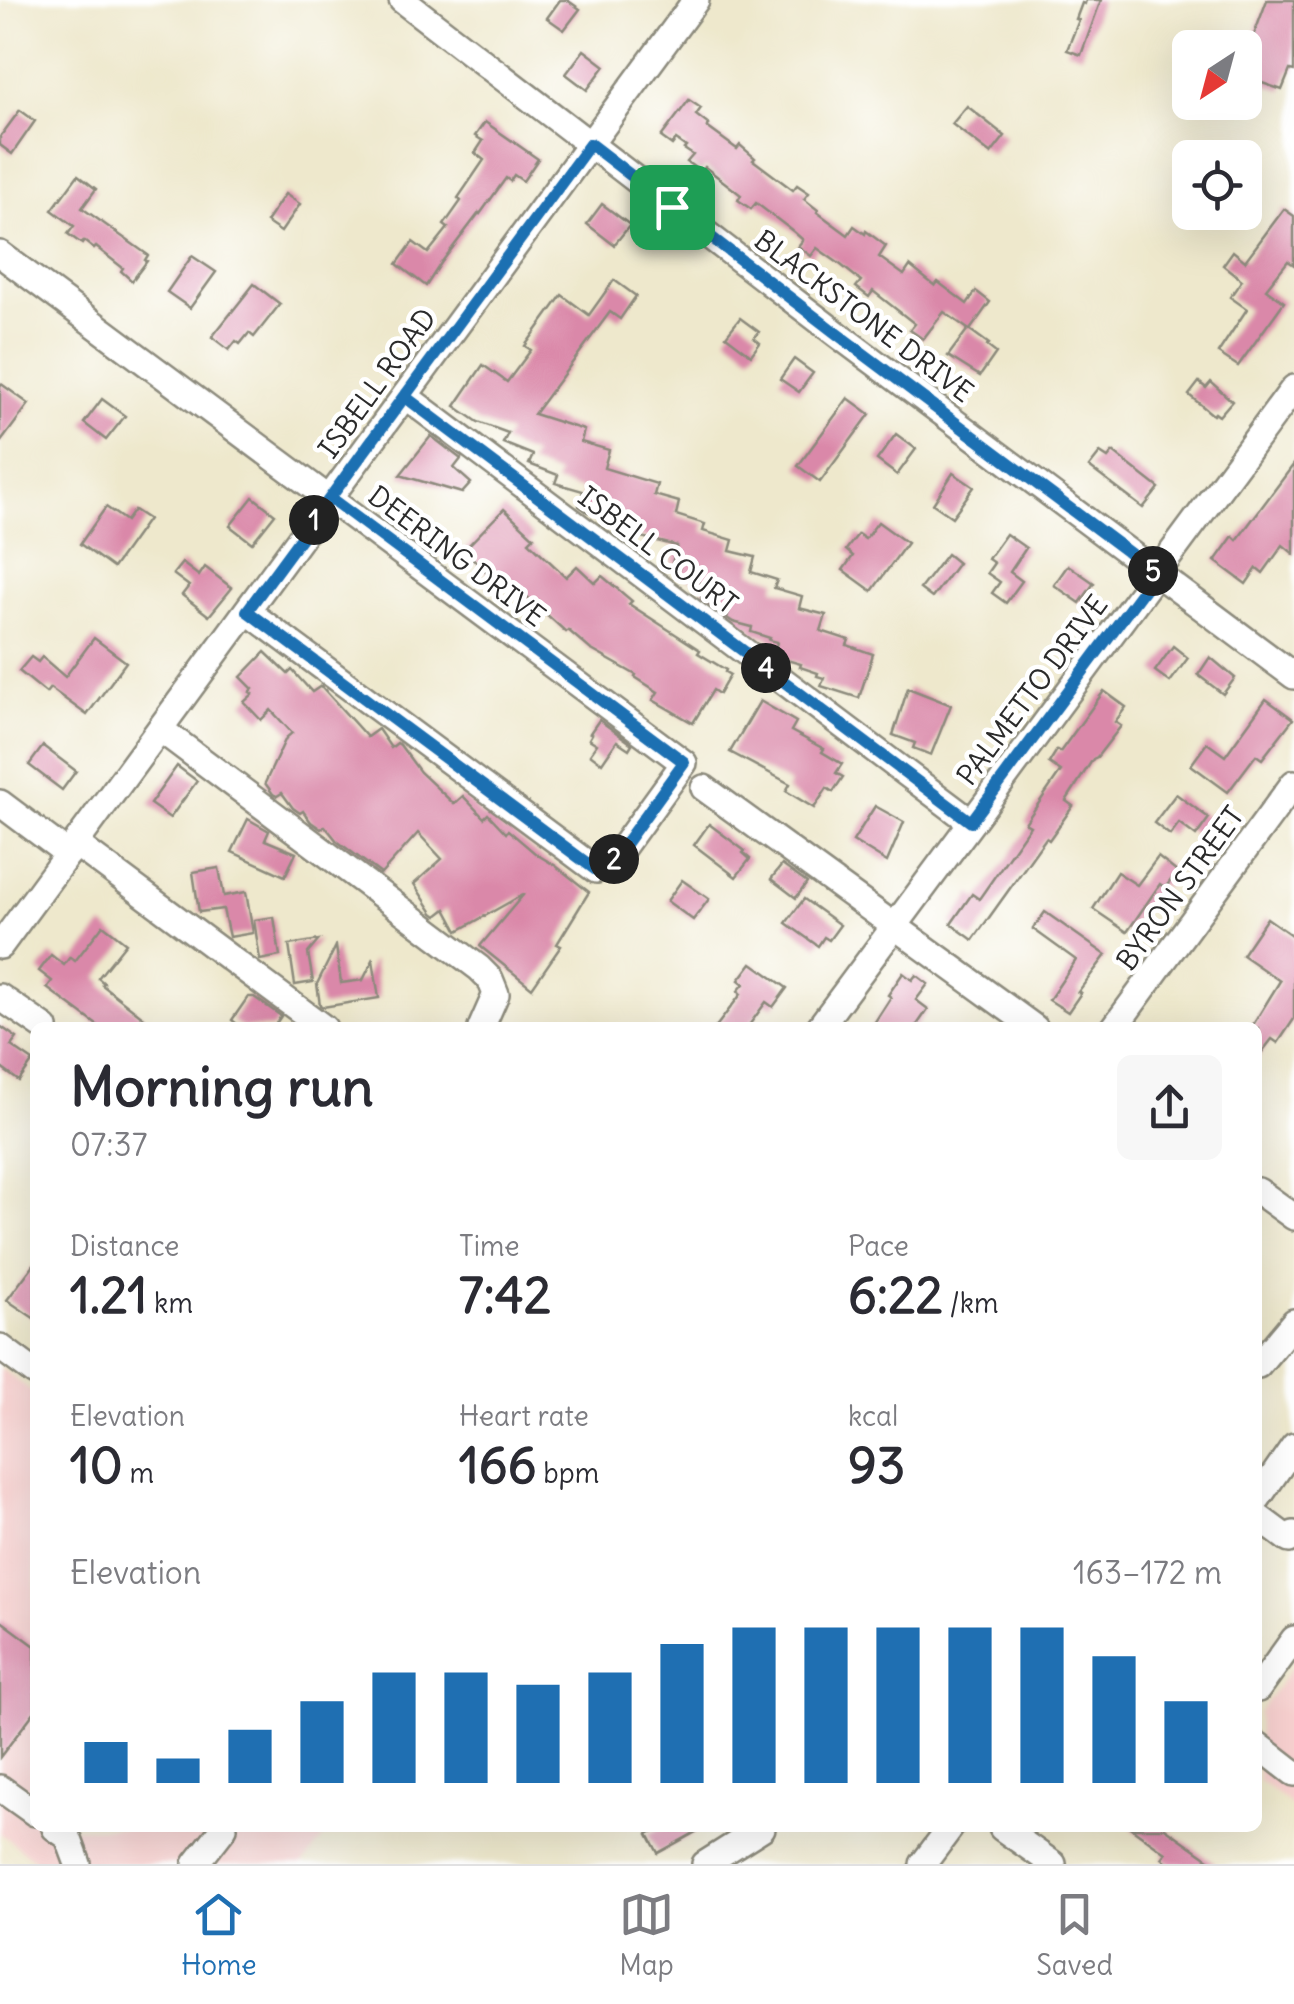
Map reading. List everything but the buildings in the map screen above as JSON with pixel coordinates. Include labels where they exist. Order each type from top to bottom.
[{"type":"street","name":"BLACKSTONE DRIVE","points":[[402,0],[821,322],[1294,676]]},
{"type":"street","name":"ISBELL ROAD","points":[[0,946],[696,0]]},
{"type":"street","name":"DEERING DRIVE","points":[[0,254],[684,762],[610,865],[596,870],[247,611]]},
{"type":"street","name":"PALMETTO DRIVE","points":[[822,1022],[1294,388]]},
{"type":"street","name":"ISBELL COURT","points":[[404,396],[971,822]]},
{"type":"street","points":[[160,729],[480,968],[496,994],[484,1022]]},
{"type":"street","name":"BYRON STREET","points":[[1118,1022],[1294,783]]},
{"type":"street","points":[[704,788],[1027,1022]]},
{"type":"street","points":[[0,803],[72,849],[316,1022]]},
{"type":"street","points":[[0,997],[36,1022]]},
{"type":"street","points":[[1262,1193],[1294,1217]]},
{"type":"street","points":[[1262,1362],[1288,1339]]},
{"type":"street","points":[[0,1347],[30,1369]]},
{"type":"street","points":[[1262,1492],[1294,1446]]},
{"type":"street","points":[[1262,1520],[1289,1540],[1294,1534]]},
{"type":"street","points":[[1262,1684],[1294,1640]]},
{"type":"street","points":[[1262,1749],[1294,1774]]},
{"type":"street","points":[[0,1788],[30,1809]]},
{"type":"street","points":[[61,1832],[68,1837],[78,1864]]},
{"type":"street","points":[[196,1864],[221,1832]]},
{"type":"street","points":[[704,1864],[756,1832]]},
{"type":"street","points":[[923,1864],[947,1832]]},
{"type":"street","points":[[1008,1832],[1053,1864]]},
{"type":"shaded area","points":[[0,1368],[30,1390],[30,1832],[327,1832],[303,1864],[40,1864],[0,1833]]},
{"type":"shaded area","points":[[1294,1664],[1294,1807],[1262,1783],[1262,1708]]},
{"type":"route","points":[[672,207],[590,144],[466,312],[330,498],[247,611],[596,870],[610,865],[684,762],[330,498],[404,396],[971,822],[1156,573],[672,207]]}]
